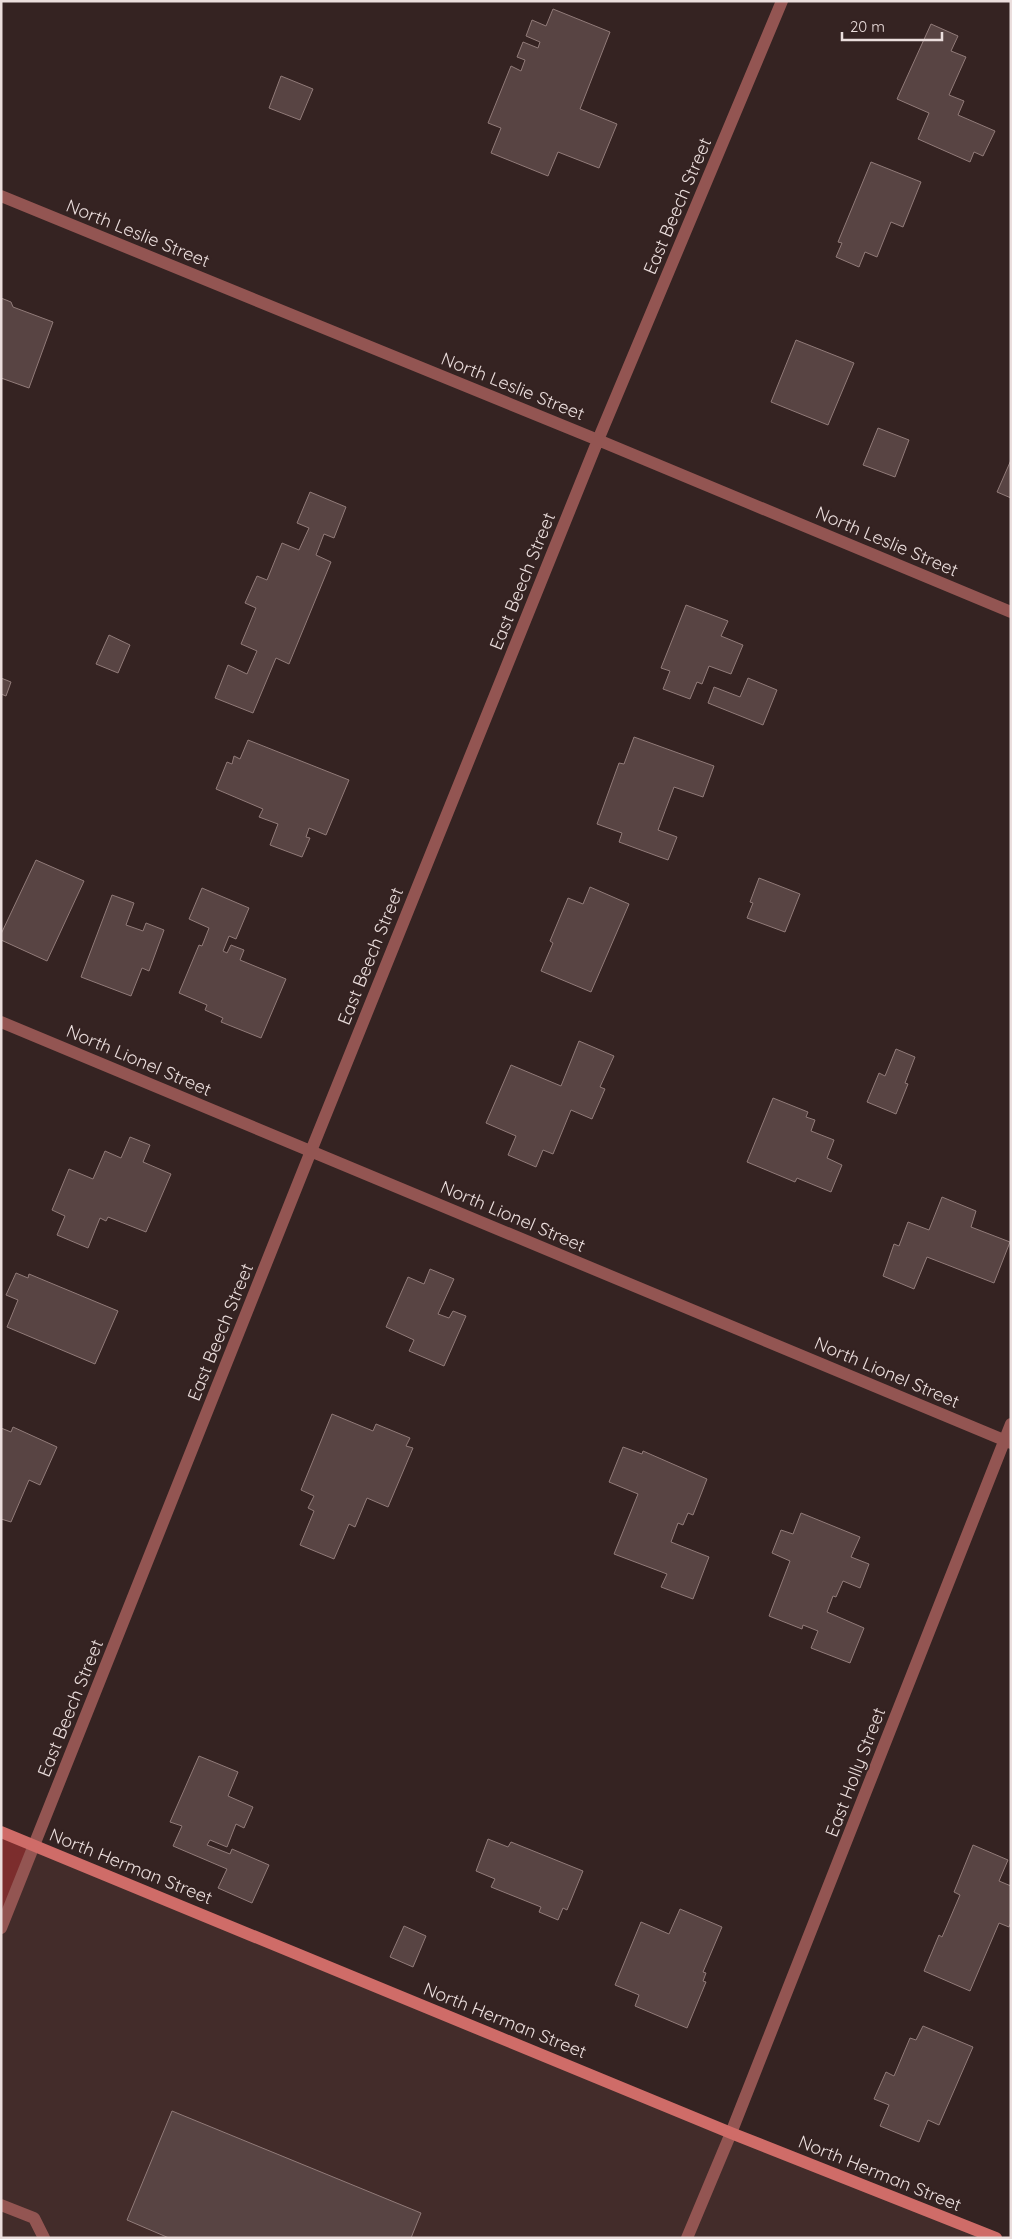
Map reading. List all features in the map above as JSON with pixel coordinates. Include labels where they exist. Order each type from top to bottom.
[{"type":"main road","name":"North Herman Street","points":[[1,1832],[732,2132],[996,2238]]},
{"type":"street","name":"East Beech Street","points":[[1,1928],[310,1150],[598,440],[782,1]]},
{"type":"street","name":"North Leslie Street","points":[[1,196],[598,440],[1011,612]]},
{"type":"street","name":"North Lionel Street","points":[[1,1022],[1007,1441]]},
{"type":"street","name":"East Holly Street","points":[[690,2237],[1007,1441],[1011,1424]]},
{"type":"street","points":[[1,2205],[34,2218],[44,2238]]},
{"type":"shaded area","points":[[1,1832],[35,1845],[1,1928]]},
{"type":"shaded area","points":[[35,1845],[1001,2238],[1,2238],[1,1928]]},
{"type":"building","points":[[553,9],[610,32],[580,109],[617,124],[599,168],[558,152],[548,176],[491,153],[501,128],[488,123],[511,66],[521,71],[525,60],[517,57],[523,42],[538,48],[540,42],[526,36],[532,20],[546,26]]},
{"type":"building","points":[[931,24],[958,36],[951,51],[966,57],[949,95],[964,101],[958,115],[995,131],[983,156],[974,152],[970,162],[918,139],[929,113],[897,99]]},
{"type":"building","points":[[281,76],[313,89],[300,120],[269,108]]},
{"type":"building","points":[[871,162],[921,182],[903,227],[891,222],[877,257],[865,252],[859,267],[836,257],[842,243],[838,242]]},
{"type":"building","points":[[1,298],[11,302],[13,307],[53,322],[29,388],[1,378]]},
{"type":"building","points":[[796,340],[854,363],[828,425],[771,402]]},
{"type":"building","points":[[878,428],[909,440],[895,477],[863,465]]},
{"type":"building","points":[[1011,460],[1011,498],[997,492]]},
{"type":"building","points":[[310,492],[346,507],[334,538],[324,534],[316,555],[331,562],[289,664],[276,658],[253,713],[215,698],[228,665],[247,674],[257,651],[241,644],[256,608],[245,603],[257,576],[267,580],[282,543],[299,550],[309,528],[297,523]]},
{"type":"building","points":[[686,605],[728,621],[721,636],[743,645],[731,674],[709,666],[702,684],[697,682],[690,699],[663,689],[670,671],[661,668]]},
{"type":"building","points":[[109,635],[130,645],[118,673],[96,664]]},
{"type":"building","points":[[1,678],[11,682],[6,696],[1,694]]},
{"type":"building","points":[[748,678],[777,690],[763,725],[708,703],[714,687],[740,697]]},
{"type":"building","points":[[634,737],[714,766],[703,797],[674,787],[658,830],[677,837],[668,860],[619,842],[622,833],[597,824],[619,763],[624,764]]},
{"type":"building","points":[[248,740],[349,780],[326,835],[309,828],[306,837],[310,838],[302,857],[270,845],[278,824],[259,817],[263,809],[216,789],[227,762],[232,764],[234,756],[240,759]]},
{"type":"building","points":[[36,860],[84,881],[47,961],[1,940],[1,934]]},
{"type":"building","points":[[759,878],[800,894],[785,932],[747,918],[753,903],[750,902]]},
{"type":"building","points":[[590,887],[629,904],[591,992],[541,971],[553,943],[550,941],[568,898],[583,904]]},
{"type":"building","points":[[202,888],[249,908],[236,939],[229,936],[223,951],[227,953],[231,945],[244,950],[240,960],[286,979],[261,1038],[221,1022],[223,1018],[205,1010],[207,1005],[179,993],[199,945],[202,946],[209,928],[189,919]]},
{"type":"building","points":[[112,895],[134,903],[126,925],[143,931],[146,923],[164,930],[149,971],[142,968],[131,996],[81,977]]},
{"type":"building","points":[[579,1041],[614,1056],[600,1087],[605,1089],[592,1119],[571,1110],[553,1154],[543,1150],[536,1167],[508,1155],[516,1136],[486,1123],[511,1065],[561,1086]]},
{"type":"building","points":[[896,1049],[915,1057],[905,1083],[908,1084],[896,1114],[867,1102],[879,1073],[885,1076]]},
{"type":"building","points":[[773,1098],[808,1112],[806,1117],[815,1120],[811,1131],[834,1140],[827,1158],[842,1165],[831,1192],[797,1178],[795,1182],[747,1162]]},
{"type":"building","points":[[130,1137],[150,1145],[143,1162],[171,1174],[146,1232],[108,1217],[106,1221],[100,1218],[88,1248],[57,1235],[65,1216],[52,1210],[69,1169],[93,1179],[105,1151],[121,1158]]},
{"type":"building","points":[[942,1197],[976,1211],[971,1227],[1010,1242],[994,1283],[927,1257],[914,1289],[883,1276],[894,1244],[899,1246],[908,1222],[929,1230]]},
{"type":"building","points":[[430,1269],[454,1279],[438,1314],[449,1318],[453,1311],[466,1316],[444,1366],[409,1351],[414,1340],[386,1327],[408,1277],[424,1284]]},
{"type":"building","points":[[16,1273],[28,1278],[29,1274],[118,1311],[95,1364],[7,1327],[18,1300],[6,1295]]},
{"type":"building","points":[[332,1414],[373,1431],[376,1424],[410,1438],[406,1446],[413,1448],[388,1507],[367,1498],[355,1527],[349,1524],[334,1559],[300,1545],[314,1511],[308,1508],[314,1496],[301,1490]]},
{"type":"building","points":[[13,1427],[57,1447],[40,1485],[29,1480],[11,1522],[1,1519],[1,1428],[11,1432]]},
{"type":"building","points":[[623,1447],[642,1454],[643,1451],[707,1479],[693,1515],[688,1513],[683,1525],[678,1523],[671,1542],[709,1557],[693,1599],[661,1587],[667,1574],[614,1554],[638,1494],[609,1482]]},
{"type":"building","points":[[801,1513],[860,1537],[851,1557],[869,1564],[860,1588],[843,1581],[836,1597],[833,1596],[827,1612],[864,1628],[850,1663],[811,1648],[818,1631],[803,1625],[802,1629],[769,1616],[790,1561],[772,1553],[781,1530],[793,1534]]},
{"type":"building","points":[[199,1756],[238,1772],[228,1796],[253,1807],[244,1828],[236,1824],[227,1847],[210,1840],[207,1845],[230,1854],[232,1849],[269,1865],[252,1903],[218,1888],[227,1869],[173,1846],[182,1826],[170,1822]]},
{"type":"building","points":[[488,1839],[508,1847],[511,1842],[583,1871],[567,1910],[563,1908],[558,1920],[539,1912],[541,1907],[491,1887],[495,1879],[476,1871]]},
{"type":"building","points":[[973,1845],[1008,1860],[999,1881],[1011,1886],[1011,1922],[1009,1927],[999,1923],[970,1991],[924,1971],[939,1935],[942,1937],[960,1895],[954,1892]]},
{"type":"building","points":[[680,1909],[722,1927],[703,1972],[706,1973],[703,1981],[706,1982],[687,2028],[635,2006],[639,1995],[615,1985],[641,1922],[669,1934]]},
{"type":"building","points":[[404,1926],[426,1936],[413,1967],[390,1957]]},
{"type":"building","points":[[923,2026],[973,2047],[939,2125],[928,2120],[919,2142],[880,2126],[889,2105],[874,2099],[886,2072],[894,2076],[910,2038],[916,2040]]},
{"type":"building","points":[[172,2111],[421,2213],[411,2238],[169,2238],[127,2220]]}]
